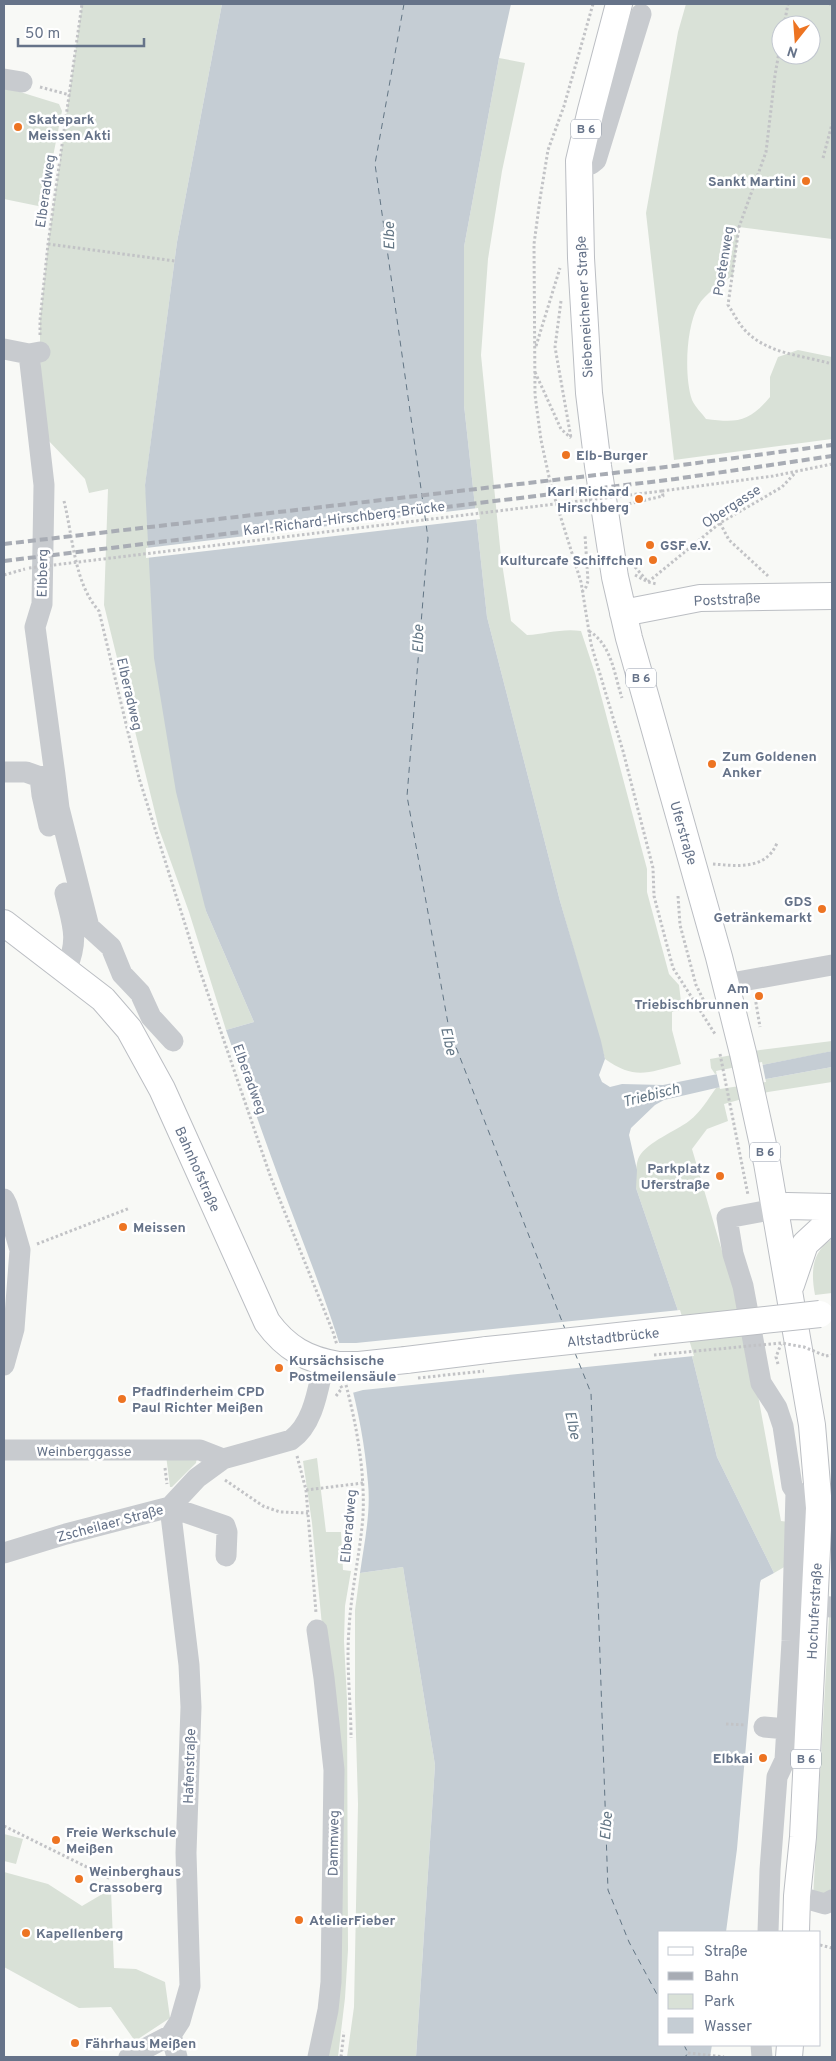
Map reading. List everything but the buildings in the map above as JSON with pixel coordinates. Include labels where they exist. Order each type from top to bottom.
[{"type":"main road","name":"Siebeneichener Straße","points":[[624,613],[615,577],[589,393],[580,258],[579,161],[590,110],[630,9]]},
{"type":"main road","name":"Poststraße","points":[[624,613],[700,598],[832,596]]},
{"type":"main road","name":"Uferstraße","points":[[624,613],[726,984],[740,1048]]},
{"type":"main road","name":"Bahnhofstraße","points":[[4,923],[103,999],[129,1029],[162,1088],[267,1322],[277,1336],[295,1351],[309,1358],[336,1364],[359,1365],[406,1360]]},
{"type":"main road","name":"B 6","points":[[740,1048],[740,1098],[767,1163],[763,1211],[790,1291]]},
{"type":"main road","points":[[763,1211],[787,1206],[832,1207]]},
{"type":"main road","points":[[790,1291],[805,1244],[832,1219]]},
{"type":"main road","name":"Hochuferstraße","points":[[790,1291],[805,1378],[825,1474],[819,1508],[823,1606],[797,1896],[796,1931]]},
{"type":"main road","name":"Altstadtbrücke","points":[[406,1360],[826,1313]]},
{"type":"street","points":[[4,349],[34,353]]},
{"type":"street","name":"Elbberg","points":[[34,353],[44,485],[42,604],[35,627],[48,776],[42,795],[74,933],[74,953],[66,970]]},
{"type":"street","points":[[4,772],[26,772],[48,776],[59,808],[89,927],[111,947],[122,974],[140,993],[151,1016],[172,1041]]},
{"type":"street","points":[[726,984],[832,965]]},
{"type":"street","points":[[4,1199],[20,1250],[14,1330],[4,1365]]},
{"type":"street","points":[[763,1211],[727,1218],[733,1254],[743,1286],[761,1383],[777,1408],[780,1417],[792,1486],[796,1492],[792,1641],[786,1760],[777,1777],[770,1870],[768,1931]]},
{"type":"street","points":[[291,1440],[298,1436],[336,1364]]},
{"type":"street","name":"Zscheilaer Straße","points":[[4,1553],[66,1534],[170,1507],[197,1478],[224,1469],[291,1440]]},
{"type":"street","name":"Weinberggasse","points":[[4,1450],[200,1450],[224,1469]]},
{"type":"street","points":[[170,1507],[225,1526],[227,1532],[226,1556]]},
{"type":"street","name":"Hafenstraße","points":[[170,1507],[188,1665],[190,1707],[186,1853],[190,1986],[180,2021],[171,2035]]},
{"type":"street","name":"Dammweg","points":[[317,1630],[334,1770],[332,1982],[318,2057]]},
{"type":"street","points":[[764,1727],[787,1729]]},
{"type":"street","points":[[797,1896],[825,1904],[832,1900]]},
{"type":"street","points":[[129,2057],[171,2035],[177,2057]]},
{"type":"path","name":"Elberadweg","points":[[34,353],[82,4]]},
{"type":"path","points":[[593,4],[564,106],[548,150],[534,244],[534,394],[551,486],[581,582],[589,631],[653,868],[654,896],[673,968],[715,1034],[707,1006],[696,985],[680,924],[678,892]]},
{"type":"path","name":"Poetenweg","points":[[777,65],[766,152],[739,227],[728,305],[743,329],[768,347],[780,352],[832,364]]},
{"type":"path","points":[[13,81],[70,95]]},
{"type":"path","points":[[823,158],[832,124]]},
{"type":"path","points":[[48,244],[175,261]]},
{"type":"path","points":[[535,349],[559,269],[563,264]]},
{"type":"path","points":[[535,372],[561,429],[571,438]]},
{"type":"path","points":[[797,471],[832,464]]},
{"type":"path","name":"Karl-Richard-Hirschberg-Brücke","points":[[4,575],[29,568],[662,491],[797,471]]},
{"type":"path","name":"Obergasse","points":[[648,582],[720,523],[782,487],[797,471]]},
{"type":"path","points":[[630,504],[663,496],[662,491]]},
{"type":"path","name":"Elberadweg","points":[[67,513],[79,572],[91,602],[99,611],[139,778],[196,959],[271,1178],[333,1332],[336,1364],[354,1414],[364,1483],[362,1517],[350,1602],[347,1659],[341,1653]]},
{"type":"path","points":[[720,523],[729,540],[790,596]]},
{"type":"path","points":[[582,592],[586,588],[588,581],[585,528]]},
{"type":"path","points":[[589,631],[602,641],[607,651],[623,701]]},
{"type":"path","points":[[692,862],[746,866],[766,858],[773,852],[777,843]]},
{"type":"path","points":[[755,995],[760,1028],[740,1048],[740,1098],[763,1211]]},
{"type":"path","points":[[20,1250],[130,1208]]},
{"type":"path","points":[[778,1364],[776,1357],[781,1343],[804,1347],[826,1356],[832,1355]]},
{"type":"path","points":[[291,1440],[306,1490],[317,1630]]},
{"type":"path","points":[[163,1451],[170,1507]]},
{"type":"path","points":[[224,1469],[263,1506],[280,1512],[308,1513]]},
{"type":"path","points":[[306,1490],[364,1483]]},
{"type":"path","points":[[4,1826],[111,1879]]},
{"type":"path","points":[[688,2053],[724,2057]]},
{"type":"green space","points":[[82,4],[222,4],[177,242],[145,486],[206,911],[254,1022],[226,1030],[189,912],[159,829],[104,605],[108,489],[89,493],[85,479],[47,439],[41,386],[40,320],[48,244]]},
{"type":"green space","points":[[686,4],[832,4],[832,239],[739,227],[733,275],[701,301],[694,315],[689,339],[687,366],[689,390],[695,405],[706,419],[727,421],[749,416],[756,412],[770,397],[770,377],[778,357],[798,350],[832,357],[832,439],[674,460],[646,213],[678,32]]},
{"type":"green space","points":[[499,58],[525,63],[502,171],[488,259],[481,355],[501,557],[511,621],[527,635],[574,630],[581,631],[595,673],[647,869],[647,892],[669,974],[679,985],[682,1010],[672,1012],[672,1030],[681,1064],[650,1072],[642,1073],[625,1070],[605,1059],[560,901],[487,617],[464,405],[464,247]]},
{"type":"green space","points":[[4,87],[59,104],[62,111],[43,207],[4,199]]},
{"type":"green space","points":[[832,1041],[832,1051],[819,1054],[715,1074],[711,1068],[710,1059],[760,1050]]},
{"type":"green space","points":[[832,1067],[832,1082],[768,1092],[724,1104],[728,1121],[707,1129],[692,1149],[722,1251],[739,1291],[781,1521],[789,1522],[786,1566],[774,1573],[717,1457],[688,1340],[636,1188],[636,1168],[639,1157],[648,1146],[693,1117],[716,1088]]},
{"type":"green space","points":[[832,1239],[832,1293],[815,1295],[813,1271],[816,1257],[825,1244]]},
{"type":"green space","points":[[166,1455],[197,1457],[196,1463],[172,1487],[170,1487]]},
{"type":"green space","points":[[317,1458],[326,1532],[341,1532],[343,1570],[351,1571],[345,1606],[344,1641],[347,1700],[348,1950],[338,2057],[323,2057],[327,1676],[312,1523],[303,1461]]},
{"type":"green space","points":[[403,1567],[435,1765],[416,2057],[347,2057],[354,2007],[358,1804],[355,1610],[360,1573]]},
{"type":"green space","points":[[832,1614],[832,1900],[813,1898],[829,1617]]},
{"type":"green space","points":[[4,1834],[23,1839],[16,1864],[4,1861]]},
{"type":"green space","points":[[4,1872],[48,1884],[82,1906],[111,1889],[114,1968],[136,1969],[165,1982],[170,2018],[135,2041],[111,2007],[79,2008],[4,1967]]},
{"type":"water","points":[[222,4],[511,4],[499,58],[464,247],[464,405],[487,617],[560,901],[601,1041],[605,1059],[599,1075],[602,1082],[610,1087],[622,1084],[663,1085],[832,1051],[832,1067],[716,1088],[664,1100],[655,1105],[631,1128],[629,1135],[637,1170],[636,1188],[688,1340],[717,1457],[774,1573],[761,1580],[760,1583],[737,1849],[726,1931],[658,1931],[658,2046],[712,2046],[710,2057],[416,2057],[435,1765],[403,1567],[360,1573],[367,1528],[369,1494],[364,1447],[357,1411],[339,1341],[226,1030],[254,1022],[206,911],[176,792],[154,658],[145,485],[177,242]]},
{"type":"pier","points":[[478,508],[480,519],[146,558],[146,548]]},
{"type":"pier","points":[[762,1062],[766,1082],[720,1089],[716,1071]]},
{"type":"pier","points":[[680,1310],[694,1356],[363,1390],[352,1393],[337,1343],[356,1343]]},
{"type":"ferry route","points":[[404,4],[375,164],[428,538],[407,796],[449,1029],[565,1329]]},
{"type":"ferry route","points":[[575,1353],[591,1393],[608,1890],[629,1942],[658,1996]]},
{"type":"ferry route","points":[[684,2046],[688,2053],[685,2057]]},
{"type":"railway","points":[[4,544],[674,466],[832,445]]},
{"type":"railway","points":[[4,561],[675,479],[832,456]]},
{"type":"place","name":"Skatepark Meissen Akti","points":[[18,127]]},
{"type":"place","name":"Sankt Martini","points":[[806,181]]},
{"type":"place","name":"Elb-Burger","points":[[566,455]]},
{"type":"place","name":"Karl Richard Hirschberg","points":[[639,499]]},
{"type":"place","name":"GSF e.V.","points":[[650,545]]},
{"type":"place","name":"Kulturcafe Schiffchen","points":[[653,560]]},
{"type":"place","name":"Zum Goldenen Anker","points":[[712,764]]},
{"type":"place","name":"GDS Getränkemarkt","points":[[822,909]]},
{"type":"place","name":"Am Triebischbrunnen","points":[[759,996]]},
{"type":"place","name":"Parkplatz Uferstraße","points":[[720,1176]]},
{"type":"place","name":"Meissen","points":[[123,1227]]},
{"type":"place","name":"Kursächsische Postmeilensäule","points":[[279,1368]]},
{"type":"place","name":"Pfadfinderheim CPD Paul Richter Meißen","points":[[122,1399]]},
{"type":"place","name":"Elbkai","points":[[763,1758]]},
{"type":"place","name":"Freie Werkschule Meißen","points":[[56,1840]]},
{"type":"place","name":"Weinberghaus Crassoberg","points":[[79,1879]]},
{"type":"place","name":"AtelierFieber","points":[[299,1920]]},
{"type":"place","name":"Kapellenberg","points":[[26,1933]]},
{"type":"place","name":"Fährhaus Meißen","points":[[75,2043]]},
{"type":"water label","name":"Elbe","points":[[389,236]]},
{"type":"water label","name":"Elbe","points":[[418,639]]},
{"type":"water label","name":"Elbe","points":[[449,1041]]},
{"type":"water label","name":"Triebisch","points":[[651,1095]]},
{"type":"water label","name":"Elbe","points":[[573,1425]]},
{"type":"water label","name":"Elbe","points":[[606,1826]]}]
